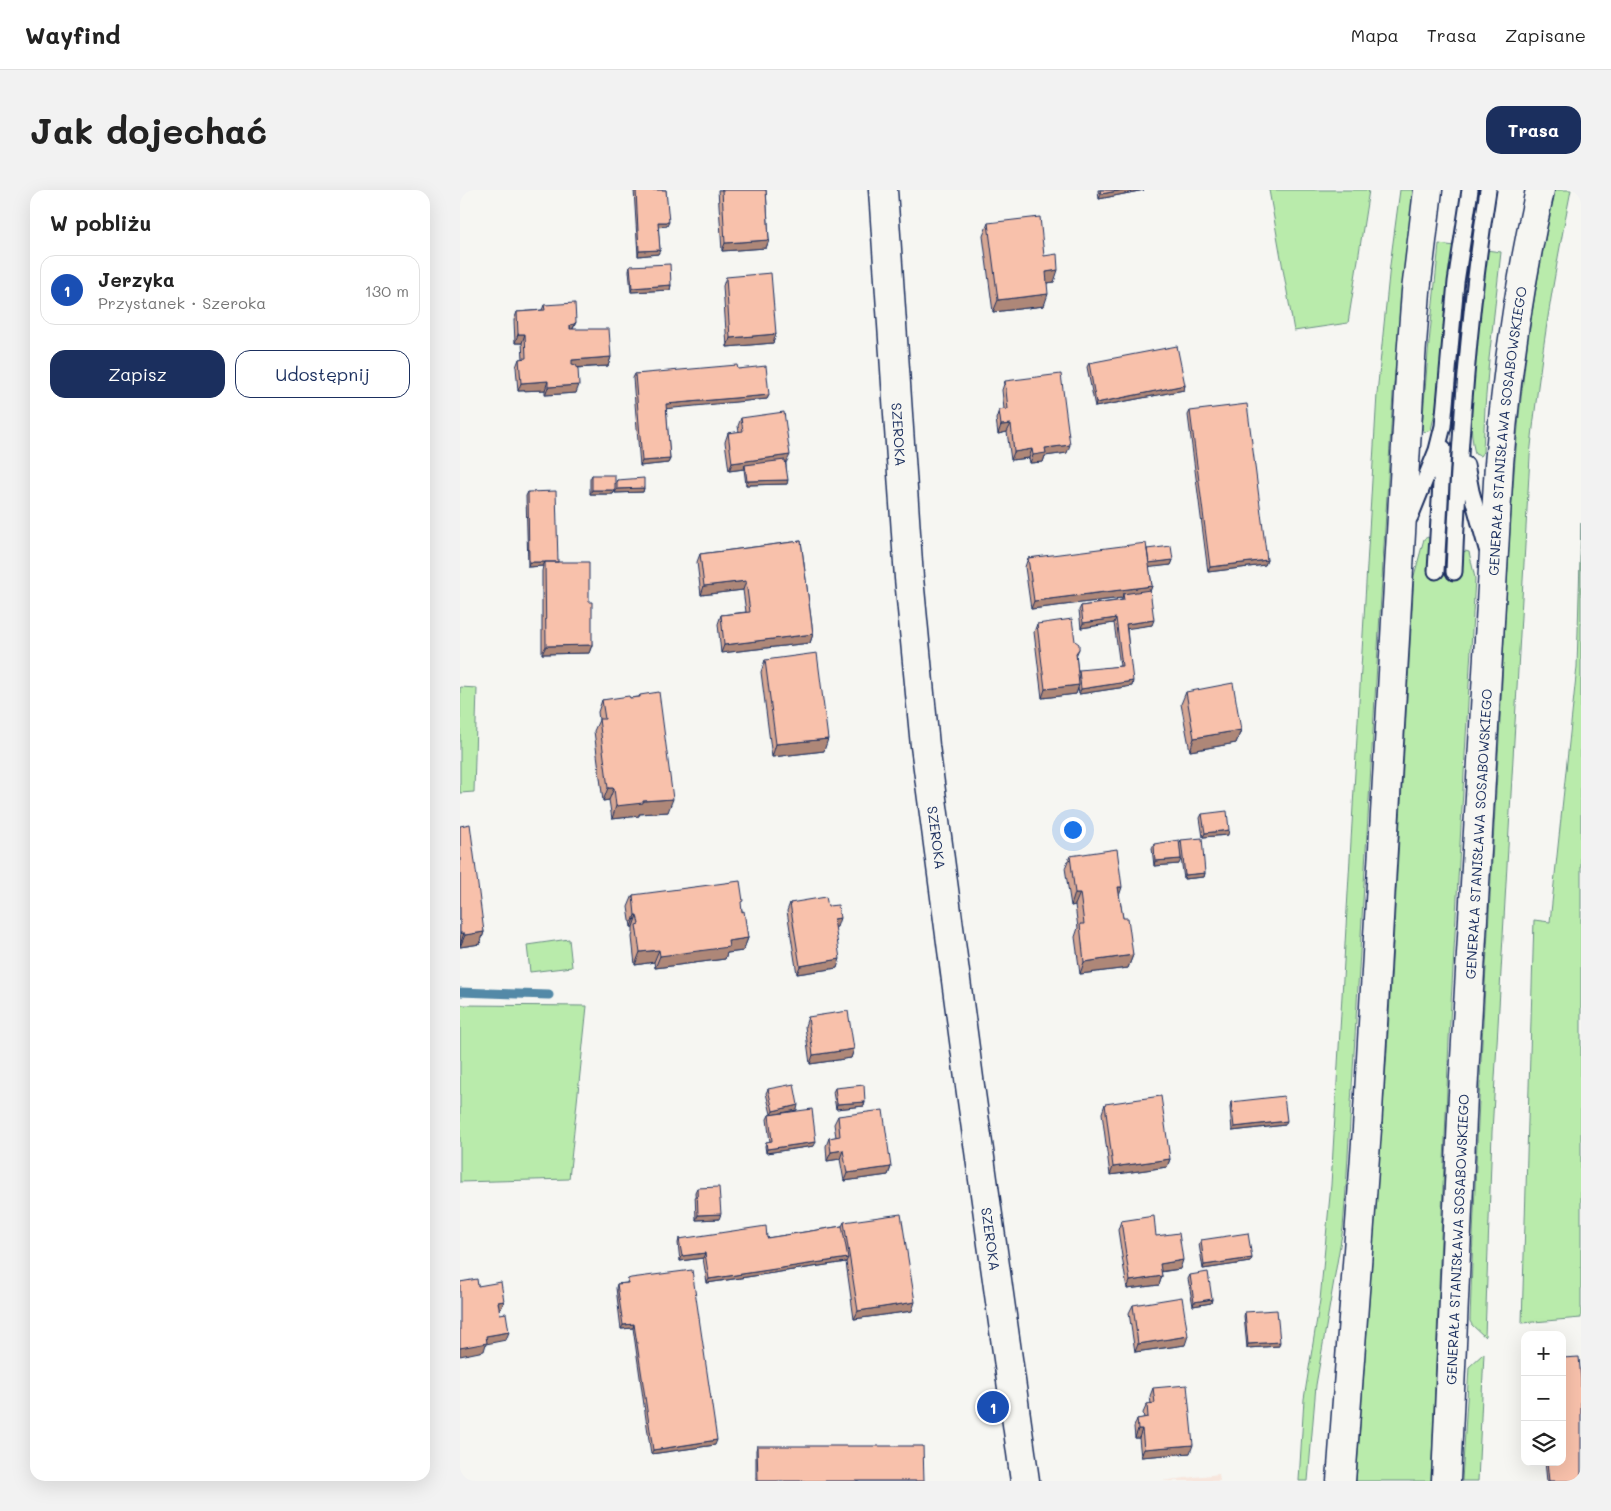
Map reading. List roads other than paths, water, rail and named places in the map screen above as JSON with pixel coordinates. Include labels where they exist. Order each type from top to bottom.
[{"type":"main road","name":"SZEROKA","points":[[883,190],[909,578],[925,746],[1025,1481]]},
{"type":"main road","points":[[1341,1481],[1367,1120],[1412,337],[1428,190]]},
{"type":"main road","name":"GENERAŁA STANISŁAWA SOSABOWSKIEGO","points":[[1446,1481],[1463,1094],[1500,446],[1519,293],[1540,190]]},
{"type":"lane","points":[[1398,580],[1406,530],[1441,437],[1456,282],[1470,190]]},
{"type":"lane","points":[[1454,572],[1472,307],[1488,190]]},
{"type":"lane","points":[[1436,571],[1446,394]]},
{"type":"lane","points":[[1464,405],[1464,434],[1468,475],[1487,549],[1491,595]]},
{"type":"waterway","points":[[460,992],[549,995]]},
{"type":"place","name":"Jerzyka","points":[[993,1407]]}]
